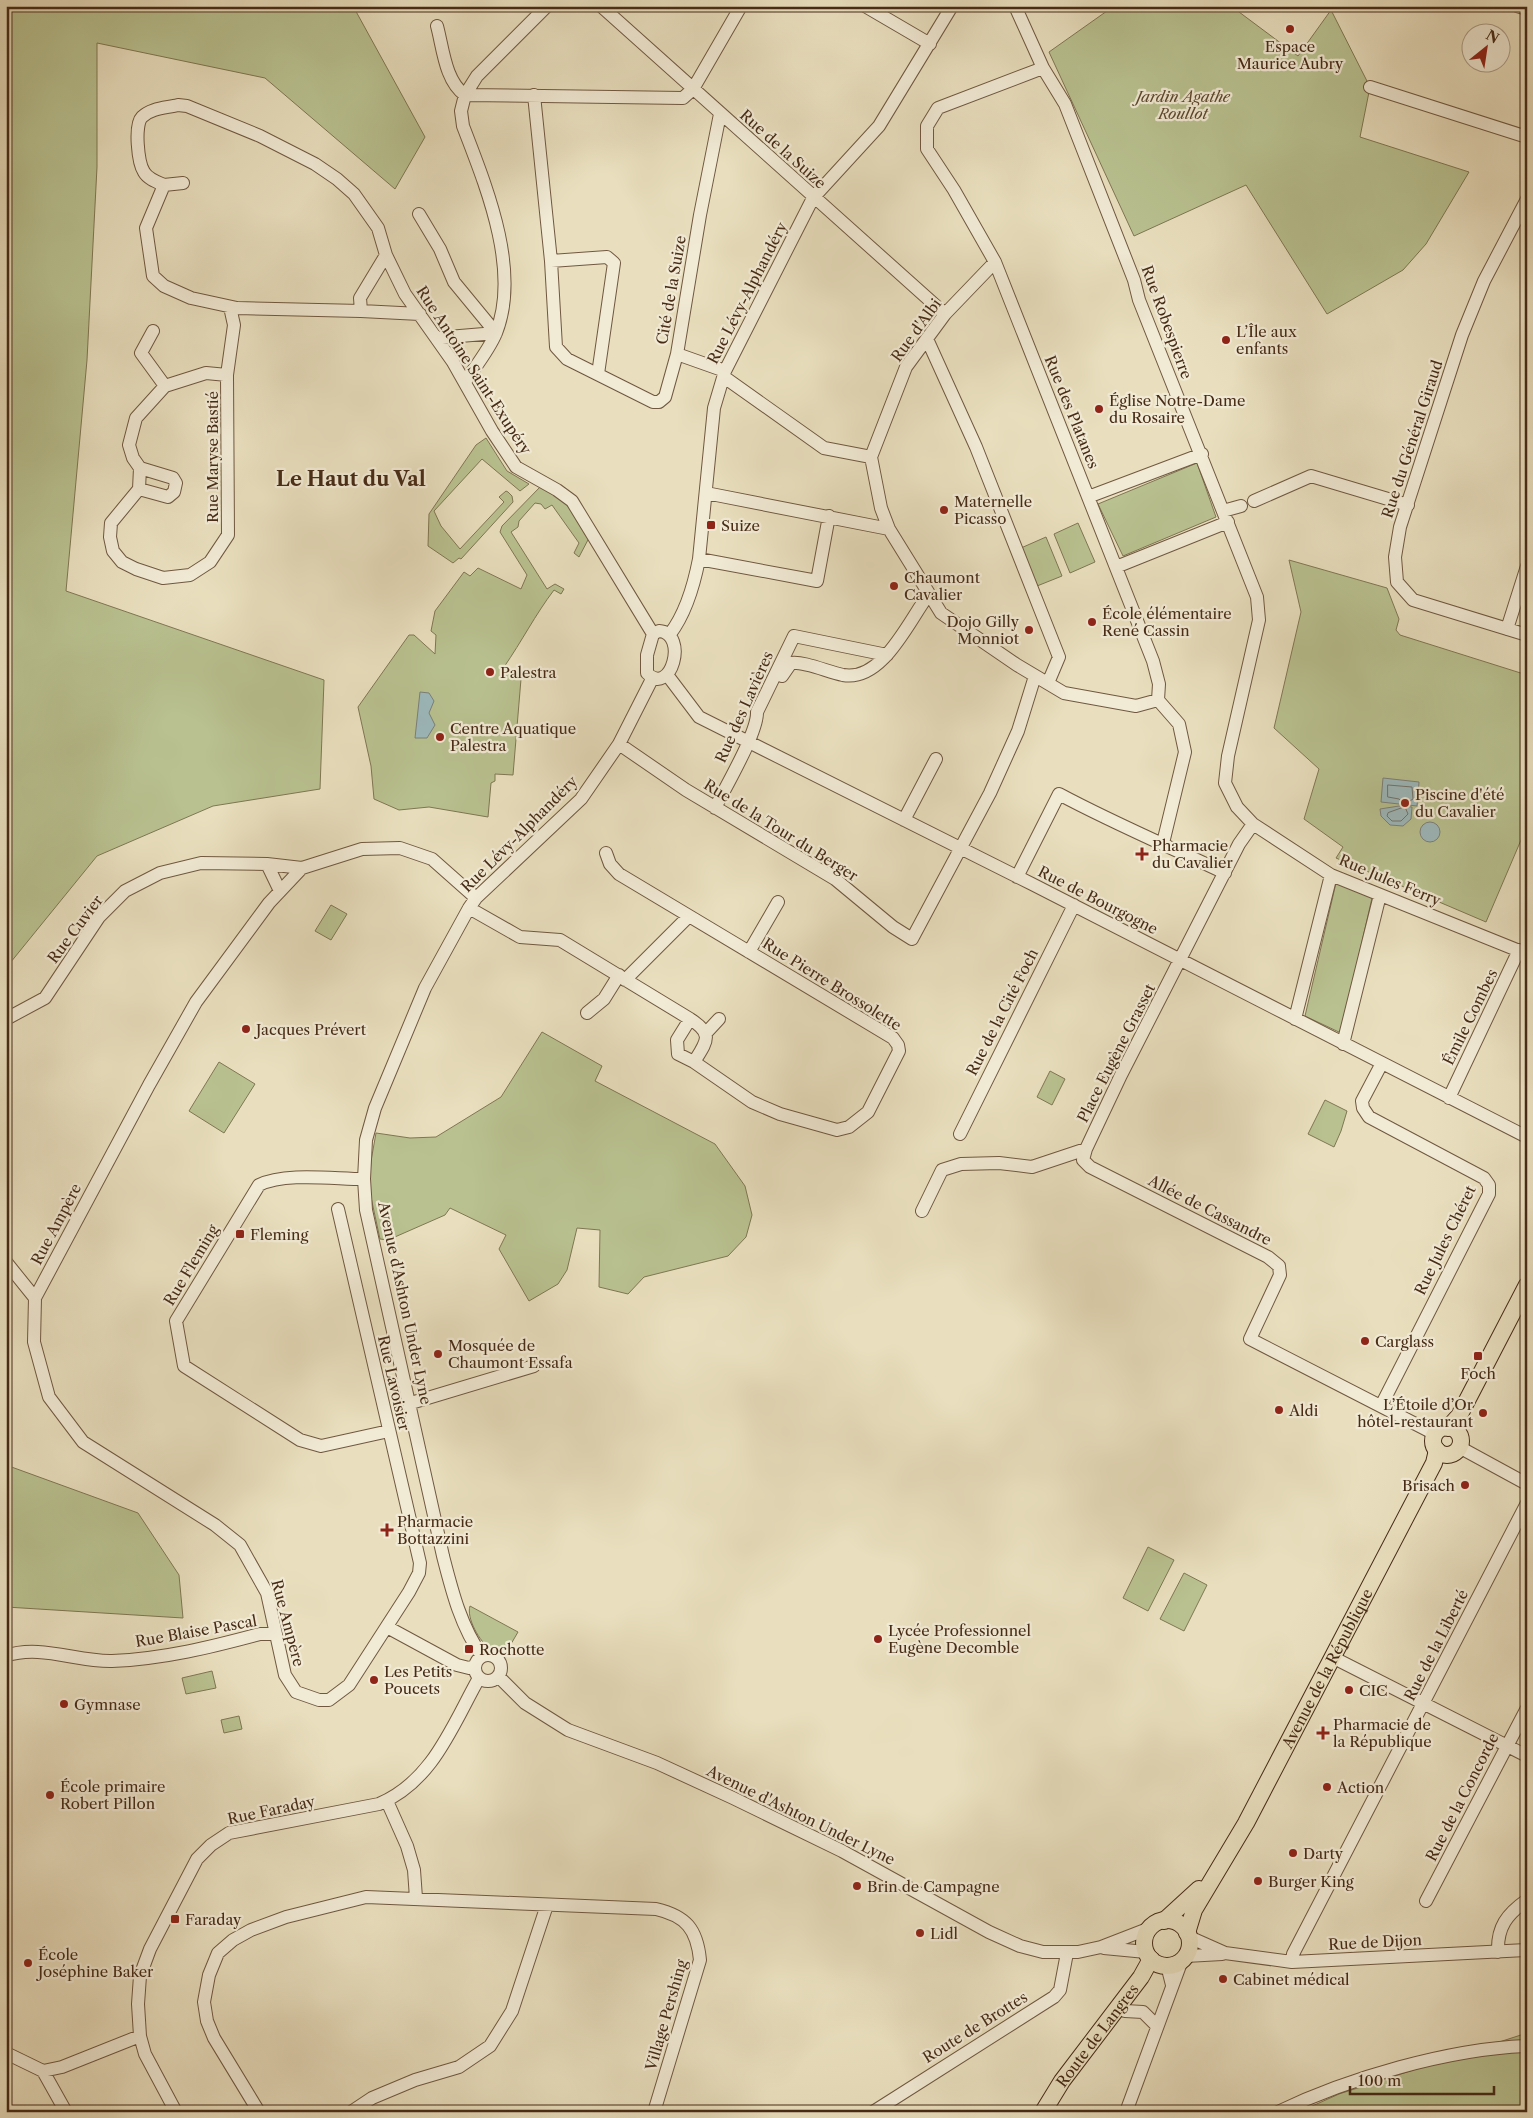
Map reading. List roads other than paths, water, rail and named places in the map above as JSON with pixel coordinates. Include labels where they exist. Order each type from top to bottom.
[{"type":"main road","points":[[1446,1428],[1460,1439],[1461,1449],[1452,1454],[1438,1456],[1433,1442],[1446,1428],[1527,1285]]},
{"type":"main road","name":"Avenue de la République","points":[[1188,1935],[1194,1910],[1246,1823],[1438,1456]]},
{"type":"main road","name":"Avenue de la République","points":[[1157,1924],[1185,1903],[1216,1871]]},
{"type":"main road","points":[[1175,1922],[1188,1935],[1190,1946],[1166,1960],[1144,1941],[1157,1924],[1175,1922]]},
{"type":"main road","name":"Route de Langres","points":[[1053,2112],[1067,2088],[1166,1960]]},
{"type":"main road","name":"Route de Langres","points":[[1043,2112],[1062,2081],[1141,1977],[1166,1960]]},
{"type":"street","points":[[465,382],[496,334],[503,299],[504,269],[494,218],[463,126],[464,95],[477,76],[547,6]]},
{"type":"street","name":"Rue de la Suize","points":[[601,6],[945,314]]},
{"type":"street","points":[[438,26],[455,88],[464,95],[683,98],[693,89],[741,6]]},
{"type":"street","points":[[865,6],[930,44]]},
{"type":"street","name":"Rue Lévy-Alphandéry","points":[[670,634],[681,614],[694,582],[699,559],[714,408],[724,374],[814,198],[879,126],[952,6]]},
{"type":"street","name":"Rue Robespierre","points":[[1015,6],[1043,68],[1065,104],[1131,271],[1141,304],[1202,454],[1259,607],[1258,620],[1228,756],[1225,783],[1231,797],[1253,824]]},
{"type":"street","points":[[1517,6],[1527,10]]},
{"type":"street","name":"Rue des Platanes","points":[[1043,68],[938,108],[927,126],[927,149],[954,190],[995,262],[1153,661],[1159,684],[1158,700]]},
{"type":"street","points":[[1370,87],[1527,137]]},
{"type":"street","name":"Cité de la Suize","points":[[534,95],[551,260],[556,346],[567,358],[653,402],[660,402],[665,397],[677,354],[700,215],[720,114]]},
{"type":"street","name":"Rue Antoine Saint-Exupéry","points":[[164,185],[153,180],[144,172],[136,130],[138,122],[149,111],[187,106],[260,136],[315,164],[337,179],[354,194],[378,228],[386,255],[405,294],[465,382],[492,431],[516,467],[557,490],[572,501],[653,634]]},
{"type":"street","points":[[183,183],[164,185],[146,228],[153,276],[164,286],[191,298],[230,307],[420,314]]},
{"type":"street","name":"Rue du Général Giraud","points":[[1527,199],[1484,281],[1462,336],[1400,528],[1395,557],[1397,582],[1413,600],[1527,635]]},
{"type":"street","points":[[419,214],[440,249],[454,282],[496,334]]},
{"type":"street","points":[[361,311],[360,298],[386,255]]},
{"type":"street","points":[[551,260],[607,257],[614,263],[598,374]]},
{"type":"street","name":"Rue d'Albi","points":[[871,457],[906,367],[945,314],[995,262]]},
{"type":"street","name":"Rue Maryse Bastié","points":[[139,489],[111,523],[110,537],[113,551],[122,562],[163,578],[176,578],[190,575],[210,562],[228,535],[228,375],[234,324],[230,307]]},
{"type":"street","points":[[140,468],[173,478],[176,483],[174,492],[168,497],[139,489],[140,468],[133,458],[129,445],[136,418],[165,386],[141,353],[153,331]]},
{"type":"street","points":[[436,338],[496,334]]},
{"type":"street","points":[[927,338],[976,447],[1059,657],[1048,683]]},
{"type":"street","points":[[677,354],[724,374],[824,448],[871,457],[881,508],[889,528],[941,613],[1035,676],[1064,693],[1136,706],[1158,700],[1179,724],[1186,752],[1163,843]]},
{"type":"street","name":"Rue Maryse Bastié","points":[[165,386],[206,373],[228,375]]},
{"type":"street","points":[[1088,496],[1202,454]]},
{"type":"street","points":[[1254,501],[1311,476],[1408,505]]},
{"type":"street","points":[[706,493],[889,528]]},
{"type":"street","points":[[1116,566],[1226,517],[1241,506]]},
{"type":"street","points":[[699,559],[817,581],[829,516]]},
{"type":"street","points":[[1507,629],[1527,566]]},
{"type":"street","points":[[757,718],[762,716],[790,663],[797,662],[824,671],[848,676],[870,671],[887,656],[929,594]]},
{"type":"street","points":[[659,631],[666,631],[670,634],[673,637],[674,650],[668,676],[659,679],[652,678],[647,673],[647,655],[653,634],[659,631]]},
{"type":"street","name":"Rue des Lavières","points":[[715,808],[748,742],[757,718],[756,712],[794,636],[887,656]]},
{"type":"street","name":"Rue de Bourgogne","points":[[668,676],[699,717],[1074,905],[1527,1137]]},
{"type":"street","name":"Rue de la Tour du Berger","points":[[619,744],[715,808],[834,879],[893,928],[912,939],[990,793],[1018,731],[1035,676]]},
{"type":"street","name":"Rue Lévy-Alphandéry","points":[[473,903],[581,799],[619,744],[652,678]]},
{"type":"street","points":[[904,820],[936,759]]},
{"type":"street","points":[[1017,877],[1059,794],[1097,814],[1163,843],[1225,874]]},
{"type":"street","points":[[1181,961],[1239,844],[1253,824]]},
{"type":"street","name":"Rue Jules Ferry","points":[[1253,824],[1331,875],[1523,952]]},
{"type":"street","name":"Rue Ampère","points":[[420,1563],[419,1573],[409,1592],[349,1686],[329,1700],[319,1700],[296,1692],[289,1683],[274,1634],[267,1593],[240,1545],[215,1525],[83,1442],[49,1397],[34,1342],[35,1298],[149,1085],[196,1002],[269,903],[302,868],[362,849],[400,848],[432,859],[458,882],[473,903],[520,937],[560,940],[702,1026],[706,1033]]},
{"type":"street","name":"Rue Pierre Brossolette","points":[[606,853],[610,864],[619,874],[893,1038],[898,1045],[899,1051],[868,1112],[849,1127],[837,1130],[780,1114],[752,1102],[694,1062]]},
{"type":"street","name":"Rue Cuvier","points":[[6,1019],[45,998],[100,917],[125,891],[160,873],[201,863],[267,864],[302,868]]},
{"type":"street","points":[[267,864],[280,891]]},
{"type":"street","points":[[1295,1019],[1331,875]]},
{"type":"street","points":[[1343,1044],[1380,895]]},
{"type":"street","name":"Rue Pierre Brossolette","points":[[749,952],[778,902]]},
{"type":"street","name":"Avenue d'Ashton Under Lyne","points":[[473,903],[425,988],[375,1108],[366,1140],[364,1180],[366,1210],[453,1594],[474,1645],[479,1667]]},
{"type":"street","name":"Rue de la Cité Foch","points":[[960,1134],[1074,905]]},
{"type":"street","points":[[587,1013],[604,998],[622,977],[689,916]]},
{"type":"street","name":"Émile Combes","points":[[1449,1098],[1523,952]]},
{"type":"street","name":"Place Eugène Grasset","points":[[1085,1155],[1121,1075],[1181,961]]},
{"type":"street","points":[[690,1019],[677,1040],[678,1054],[694,1062],[707,1040],[706,1033],[719,1019]]},
{"type":"street","name":"Rue Jules Chéret","points":[[1381,1406],[1489,1194],[1489,1185],[1484,1178],[1369,1117],[1363,1108],[1362,1101],[1382,1064]]},
{"type":"street","points":[[922,1210],[942,1170],[961,1164],[999,1162],[1032,1168],[1085,1155]]},
{"type":"street","name":"Allée de Cassandre","points":[[1085,1155],[1090,1167],[1268,1257],[1279,1266],[1280,1276],[1250,1339],[1381,1406]]},
{"type":"street","name":"Rue Fleming","points":[[364,1180],[286,1178],[270,1180],[259,1185],[176,1321],[184,1366],[300,1440],[321,1446],[389,1431]]},
{"type":"street","name":"Rue Lavoisier","points":[[338,1209],[420,1563]]},
{"type":"street","points":[[6,1262],[35,1298]]},
{"type":"street","points":[[411,1403],[534,1366]]},
{"type":"street","points":[[1381,1406],[1446,1428]]},
{"type":"street","points":[[1461,1449],[1527,1484]]},
{"type":"street","name":"Rue de la Liberté","points":[[1292,1962],[1293,1954],[1527,1503]]},
{"type":"street","points":[[386,1627],[457,1665],[469,1668],[479,1667],[491,1656],[498,1660],[501,1669],[498,1676],[487,1681],[479,1667]]},
{"type":"street","name":"Rue Blaise Pascal","points":[[6,1656],[17,1652],[62,1654],[70,1658],[112,1661],[160,1657],[260,1634],[274,1634]]},
{"type":"street","points":[[1332,1657],[1527,1756]]},
{"type":"street","name":"Rue Faraday","points":[[176,2112],[145,2054],[140,2036],[138,2004],[140,1976],[150,1949],[197,1859],[211,1845],[229,1833],[386,1801],[404,1792],[420,1777],[479,1667]]},
{"type":"street","name":"Avenue d'Ashton Under Lyne","points":[[498,1676],[525,1703],[568,1730],[657,1763],[733,1798],[842,1851],[1012,1943],[1043,1952],[1067,1953],[1101,1948],[1157,1924]]},
{"type":"street","name":"Rue de la Concorde","points":[[1426,1901],[1527,1708]]},
{"type":"street","points":[[386,1801],[414,1870],[416,1898]]},
{"type":"street","name":"Village Pershing","points":[[259,2112],[214,2038],[207,2021],[204,2002],[209,1975],[218,1953],[239,1936],[286,1917],[366,1897],[656,1909],[672,1913],[683,1919],[698,1940],[700,1960],[654,2112]]},
{"type":"street","points":[[1498,1952],[1500,1926],[1512,1912],[1527,1900]]},
{"type":"street","points":[[351,2112],[372,2098],[416,2080],[459,2067],[490,2046],[512,2011],[547,1905]]},
{"type":"street","name":"Rue de Dijon","points":[[1188,1935],[1225,1953]]},
{"type":"street","name":"Avenue d'Ashton Under Lyne","points":[[1101,1948],[1166,1960]]},
{"type":"street","name":"Rue de Dijon","points":[[1166,1960],[1225,1953],[1292,1962],[1527,1950]]},
{"type":"street","name":"Route de Brottes","points":[[873,2112],[1054,1997],[1060,1990],[1067,1953]]},
{"type":"street","points":[[1126,2112],[1172,1985],[1166,1960]]},
{"type":"street","points":[[1125,2011],[1143,2012],[1157,2026]]},
{"type":"street","points":[[43,2071],[62,2067],[140,2036]]},
{"type":"street","points":[[1278,2112],[1345,2084],[1447,2057],[1527,2046]]},
{"type":"street","points":[[6,2053],[43,2071],[66,2112]]},
{"type":"water","points":[[420,692],[429,693],[434,701],[429,713],[435,725],[427,738],[415,738]]},
{"type":"water","points":[[1383,778],[1419,782],[1417,806],[1381,802]]},
{"type":"water","points":[[1399,806],[1412,807],[1411,819],[1403,826],[1390,825],[1381,816],[1380,809]]},
{"type":"water","points":[[1426,822],[1434,822],[1440,828],[1440,836],[1434,842],[1426,842],[1420,836],[1420,828]]},
{"type":"place","name":"Espace Maurice Aubry","points":[[1290,29]]},
{"type":"place","name":"L’Île aux enfants","points":[[1226,340]]},
{"type":"place","name":"Église Notre-Dame du Rosaire","points":[[1099,409]]},
{"type":"place","name":"Maternelle Picasso","points":[[944,510]]},
{"type":"place","name":"Suize","points":[[711,525]]},
{"type":"place","name":"Chaumont Cavalier","points":[[894,586]]},
{"type":"place","name":"École élémentaire René Cassin","points":[[1092,622]]},
{"type":"place","name":"Dojo Gilly Monniot","points":[[1029,630]]},
{"type":"place","name":"Palestra","points":[[490,672]]},
{"type":"place","name":"Centre Aquatique Palestra","points":[[440,737]]},
{"type":"place","name":"Piscine d'été du Cavalier","points":[[1405,803]]},
{"type":"place","name":"Pharmacie du Cavalier","points":[[1142,854]]},
{"type":"place","name":"Jacques Prévert","points":[[246,1029]]},
{"type":"place","name":"Fleming","points":[[240,1234]]},
{"type":"place","name":"Carglass","points":[[1365,1341]]},
{"type":"place","name":"Mosquée de Chaumont Essafa","points":[[438,1354]]},
{"type":"place","name":"Foch","points":[[1478,1356]]},
{"type":"place","name":"Aldi","points":[[1279,1410]]},
{"type":"place","name":"L’Étoile d’Or hôtel-restaurant","points":[[1483,1413]]},
{"type":"place","name":"Brisach","points":[[1465,1485]]},
{"type":"place","name":"Pharmacie Bottazzini","points":[[387,1530]]},
{"type":"place","name":"Lycée Professionnel Eugène Decomble","points":[[878,1639]]},
{"type":"place","name":"Rochotte","points":[[469,1649]]},
{"type":"place","name":"Les Petits Poucets","points":[[374,1680]]},
{"type":"place","name":"CIC","points":[[1349,1690]]},
{"type":"place","name":"Gymnase","points":[[64,1704]]},
{"type":"place","name":"Pharmacie de la République","points":[[1323,1733]]},
{"type":"place","name":"Action","points":[[1327,1787]]},
{"type":"place","name":"École primaire Robert Pillon","points":[[50,1795]]},
{"type":"place","name":"Darty","points":[[1293,1853]]},
{"type":"place","name":"Burger King","points":[[1258,1881]]},
{"type":"place","name":"Brin de Campagne","points":[[857,1886]]},
{"type":"place","name":"Faraday","points":[[175,1919]]},
{"type":"place","name":"Lidl","points":[[920,1933]]},
{"type":"place","name":"École Joséphine Baker","points":[[28,1963]]},
{"type":"place","name":"Cabinet médical","points":[[1223,1979]]},
{"type":"district","name":"Le Haut du Val","points":[[351,479]]},
{"type":"park label","name":"Jardin Agathe Roullot","points":[[1183,104]]}]
